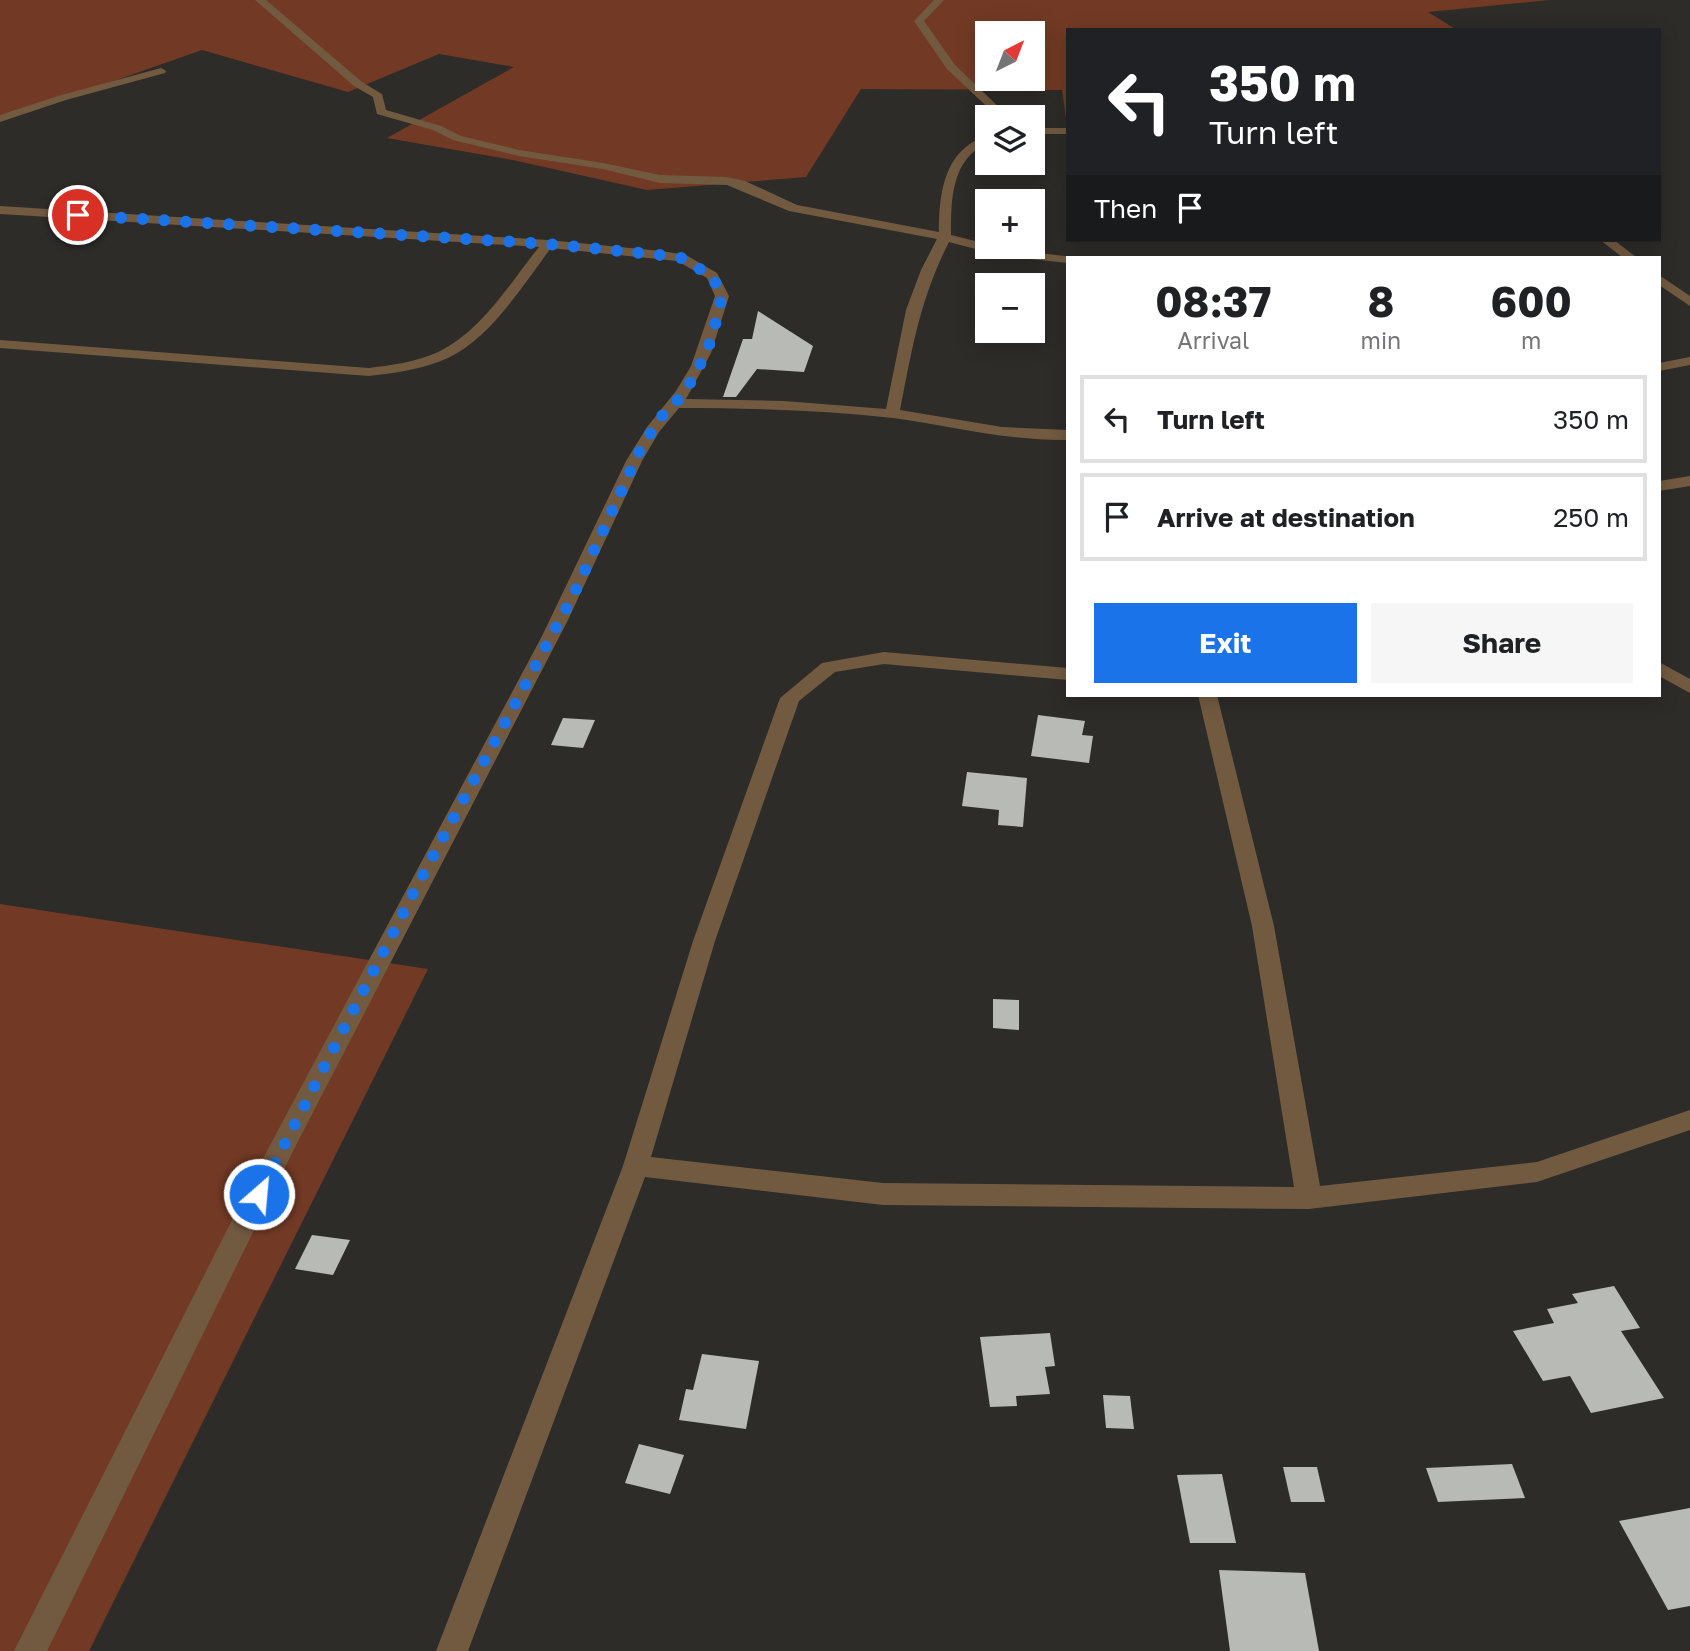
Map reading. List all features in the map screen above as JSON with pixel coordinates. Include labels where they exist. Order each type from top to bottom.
[{"type":"street","points":[[260,0],[358,84],[378,96],[381,112],[438,128],[457,138],[519,153],[593,164],[660,179],[727,181],[741,184],[793,208],[945,237],[1002,251],[1066,259]]},
{"type":"street","points":[[939,0],[919,21],[951,67],[991,105]]},
{"type":"street","points":[[0,119],[62,98],[161,71]]},
{"type":"street","points":[[1045,131],[1066,131]]},
{"type":"street","points":[[892,414],[913,310],[928,270],[945,237],[945,195],[959,159],[975,145]]},
{"type":"street","points":[[0,210],[548,244],[681,258],[712,276],[722,296],[712,338],[695,376],[675,404],[662,416],[641,448],[573,596],[380,957],[155,1396],[30,1651]]},
{"type":"street","points":[[1609,242],[1629,256]]},
{"type":"street","points":[[0,344],[369,372],[406,367],[446,355],[472,336],[548,244]]},
{"type":"street","points":[[1661,280],[1690,302]]},
{"type":"street","points":[[1661,367],[1689,362]]},
{"type":"street","points":[[675,404],[762,403],[934,419],[992,432],[1038,437],[1066,435]]},
{"type":"street","points":[[1661,486],[1690,481]]},
{"type":"street","points":[[452,1651],[636,1166],[704,941],[790,698],[829,667],[884,658],[1066,674]]},
{"type":"street","points":[[1661,669],[1690,687]]},
{"type":"street","points":[[1207,697],[1263,926],[1309,1198]]},
{"type":"street","points":[[636,1166],[883,1194],[1309,1198],[1537,1172],[1690,1120]]},
{"type":"shaded area","points":[[0,0],[1550,0],[1428,12],[1454,28],[1066,28],[1066,118],[1062,90],[1045,90],[1045,21],[975,21],[975,90],[861,89],[806,177],[647,190],[513,160],[387,138],[514,67],[439,54],[348,92],[202,50],[0,121]]},
{"type":"shaded area","points":[[0,904],[428,969],[89,1651],[0,1651]]},
{"type":"building","points":[[758,311],[813,346],[804,372],[757,369],[736,397],[723,397],[743,339],[752,339]]},
{"type":"building","points":[[1038,715],[1085,721],[1082,735],[1093,736],[1089,763],[1031,756]]},
{"type":"building","points":[[563,718],[595,720],[583,748],[551,745]]},
{"type":"building","points":[[967,772],[1027,778],[1023,827],[998,825],[999,810],[962,806]]},
{"type":"building","points":[[993,999],[1019,1000],[1019,1030],[993,1028]]},
{"type":"building","points":[[312,1235],[350,1240],[333,1275],[295,1269]]},
{"type":"building","points":[[1614,1286],[1640,1328],[1621,1331],[1664,1398],[1591,1413],[1570,1376],[1543,1381],[1513,1331],[1554,1323],[1547,1309],[1578,1303],[1572,1294]]},
{"type":"building","points":[[1050,1333],[1055,1366],[1045,1367],[1050,1394],[1016,1396],[1017,1406],[990,1407],[980,1337]]},
{"type":"building","points":[[702,1354],[759,1361],[746,1429],[679,1420],[686,1389],[693,1390]]},
{"type":"building","points":[[1103,1395],[1130,1396],[1134,1429],[1106,1428]]},
{"type":"building","points":[[639,1444],[684,1455],[670,1494],[625,1483]]},
{"type":"building","points":[[1512,1464],[1525,1498],[1438,1502],[1426,1468]]},
{"type":"building","points":[[1283,1467],[1317,1467],[1325,1502],[1291,1502]]},
{"type":"building","points":[[1222,1474],[1236,1543],[1190,1543],[1177,1475]]},
{"type":"building","points":[[1690,1508],[1690,1606],[1668,1610],[1619,1521]]},
{"type":"building","points":[[1219,1570],[1305,1573],[1319,1651],[1230,1651]]},
{"type":"route","points":[[78,215],[548,244],[661,255],[681,258],[712,276],[722,296],[712,338],[695,376],[675,404],[662,416],[641,448],[573,596],[418,884],[259,1194]]}]
